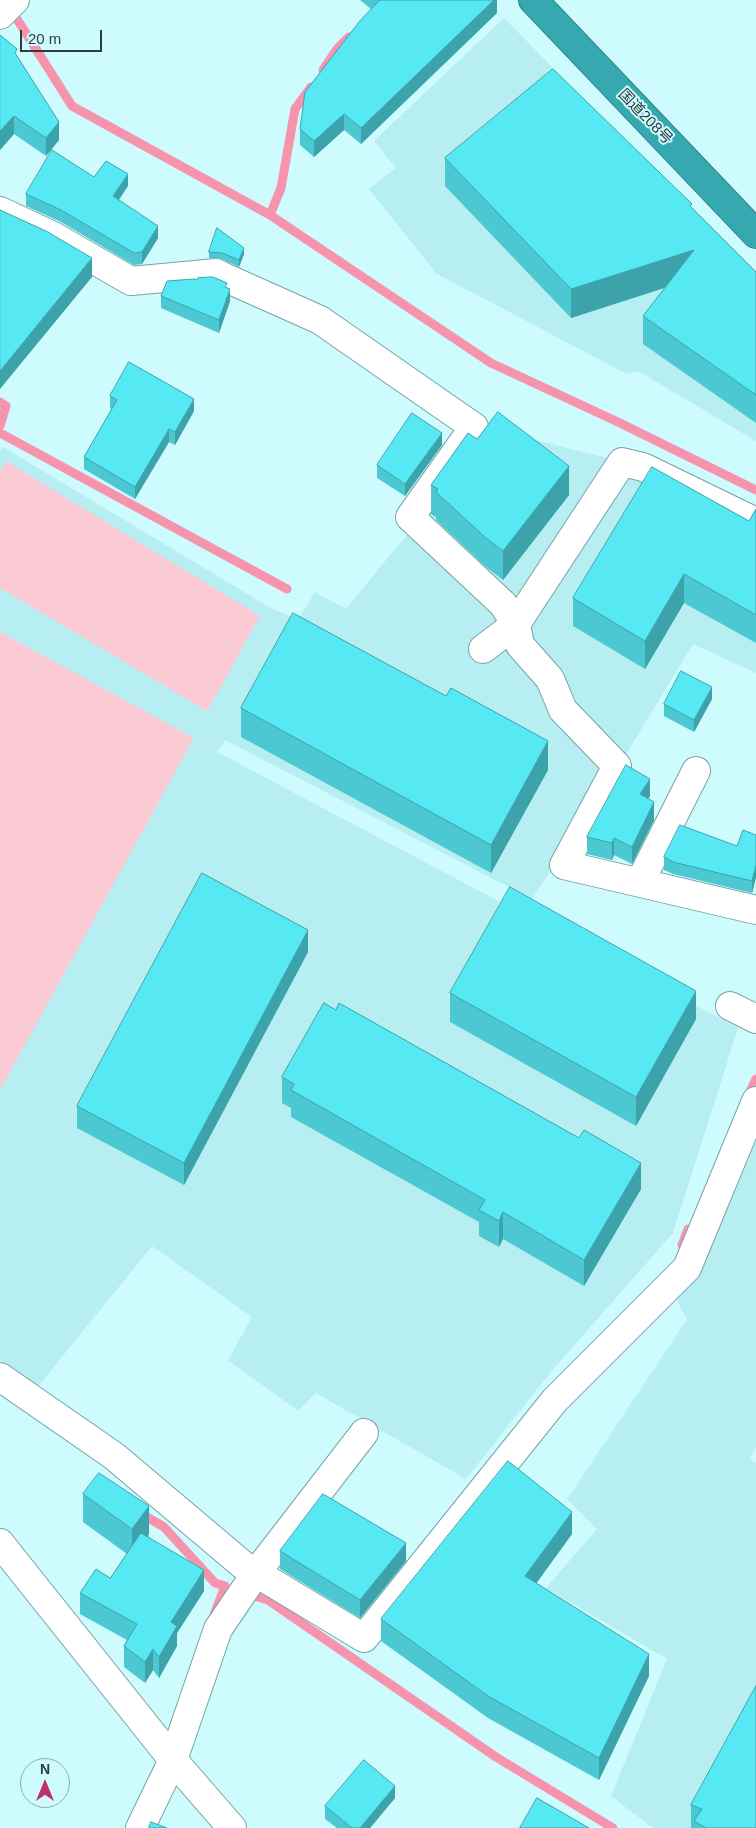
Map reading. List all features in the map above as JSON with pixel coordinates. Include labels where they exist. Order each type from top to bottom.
[{"type":"highway","name":"国道208号","points":[[533,0],[756,234]]},
{"type":"street","points":[[0,15],[15,0]]},
{"type":"street","points":[[0,211],[53,236],[131,281],[216,274],[320,320],[474,427],[410,517],[503,604],[518,635],[550,679],[563,710],[617,766],[564,865],[756,910]]},
{"type":"street","points":[[483,649],[518,635],[622,462],[643,467],[756,522]]},
{"type":"street","points":[[640,882],[696,771]]},
{"type":"street","points":[[730,1006],[756,1018]]},
{"type":"street","points":[[0,1377],[114,1456],[243,1565],[364,1638],[555,1400],[687,1268],[756,1101]]},
{"type":"street","points":[[140,1828],[173,1760],[218,1630],[256,1572],[364,1433]]},
{"type":"street","points":[[0,1543],[173,1760],[232,1828]]},
{"type":"shaded area","points":[[504,18],[756,275],[756,441],[638,371],[627,374],[437,274],[369,189],[396,168],[374,141]]},
{"type":"shaded area","points":[[492,431],[504,432],[643,467],[756,523],[756,673],[693,644],[609,782],[532,899],[225,740],[217,752],[738,1028],[673,1233],[555,1367],[466,1479],[316,1393],[298,1411],[228,1360],[252,1317],[152,1246],[36,1389],[0,1360],[0,452],[3,447],[269,607],[298,620],[315,592],[346,609]]},
{"type":"shaded area","points":[[6,461],[260,616],[207,711],[0,588],[0,472]]},
{"type":"shaded area","points":[[0,632],[194,738],[0,1090]]},
{"type":"shaded area","points":[[751,1142],[756,1144],[756,1447],[750,1459],[756,1463],[756,1828],[653,1828],[611,1796],[667,1659],[546,1588],[597,1529],[567,1499],[687,1319],[673,1294]]},
{"type":"building","points":[[380,0],[494,0],[361,128],[344,114],[314,141],[300,129],[305,92],[359,22]]},
{"type":"building","points":[[0,35],[17,49],[15,53],[59,122],[46,138],[14,116],[0,131]]},
{"type":"building","points":[[553,69],[692,204],[690,206],[756,272],[756,395],[643,316],[694,250],[571,289],[445,158]]},
{"type":"building","points":[[52,150],[94,177],[106,161],[128,174],[113,196],[158,226],[142,252],[134,253],[61,210],[26,194]]},
{"type":"building","points":[[0,210],[46,231],[92,258],[0,371]]},
{"type":"building","points":[[217,228],[244,248],[239,260],[222,253],[209,252]]},
{"type":"building","points":[[213,277],[227,283],[225,287],[230,289],[219,320],[161,296],[167,281],[197,280],[198,278]]},
{"type":"building","points":[[129,362],[194,399],[175,432],[169,429],[135,487],[84,457],[117,400],[110,396]]},
{"type":"building","points":[[498,412],[569,466],[503,551],[486,538],[436,492],[438,489],[431,485],[468,433],[477,439]]},
{"type":"building","points":[[412,413],[442,433],[405,484],[377,465]]},
{"type":"building","points":[[652,467],[749,521],[756,509],[756,615],[684,574],[645,641],[573,598]]},
{"type":"building","points":[[293,613],[446,696],[451,688],[548,741],[491,845],[241,708]]},
{"type":"building","points":[[681,671],[712,687],[694,720],[664,704]]},
{"type":"building","points":[[626,765],[650,779],[640,794],[654,802],[632,847],[614,838],[612,843],[587,837]]},
{"type":"building","points":[[680,825],[737,846],[743,830],[756,835],[756,865],[752,881],[673,862],[664,857]]},
{"type":"building","points":[[202,873],[308,930],[184,1163],[77,1106]]},
{"type":"building","points":[[510,887],[696,991],[636,1097],[450,993]]},
{"type":"building","points":[[324,1003],[336,1010],[339,1003],[579,1138],[584,1130],[641,1163],[584,1260],[503,1212],[499,1221],[479,1210],[485,1200],[291,1090],[294,1084],[282,1077]]},
{"type":"building","points":[[508,1461],[572,1512],[525,1576],[649,1654],[599,1758],[488,1696],[381,1619]]},
{"type":"building","points":[[99,1473],[149,1506],[132,1529],[83,1494]]},
{"type":"building","points":[[323,1494],[406,1543],[360,1600],[280,1551]]},
{"type":"building","points":[[141,1533],[204,1570],[171,1622],[177,1626],[159,1657],[153,1649],[145,1662],[124,1646],[137,1624],[80,1593],[96,1569],[110,1578]]},
{"type":"building","points":[[756,1686],[756,1828],[706,1828],[694,1821],[702,1809],[691,1805]]},
{"type":"building","points":[[364,1760],[395,1786],[360,1828],[352,1828],[325,1806]]},
{"type":"building","points":[[537,1798],[589,1828],[520,1828]]},
{"type":"building","points":[[151,1822],[167,1828],[149,1828]]},
{"type":"waterway","points":[[10,8],[72,106],[270,215],[491,363],[620,423],[756,490]]},
{"type":"waterway","points":[[323,70],[337,49],[349,37]]},
{"type":"waterway","points":[[270,215],[281,188],[295,109],[311,87]]},
{"type":"waterway","points":[[0,402],[6,406],[0,426]]},
{"type":"waterway","points":[[0,433],[287,589]]},
{"type":"waterway","points":[[747,1098],[756,1079]]},
{"type":"waterway","points":[[682,1245],[688,1229]]},
{"type":"waterway","points":[[140,1513],[164,1527],[215,1583],[225,1586],[214,1615]]},
{"type":"waterway","points":[[251,1595],[268,1600],[496,1757],[613,1828]]}]
